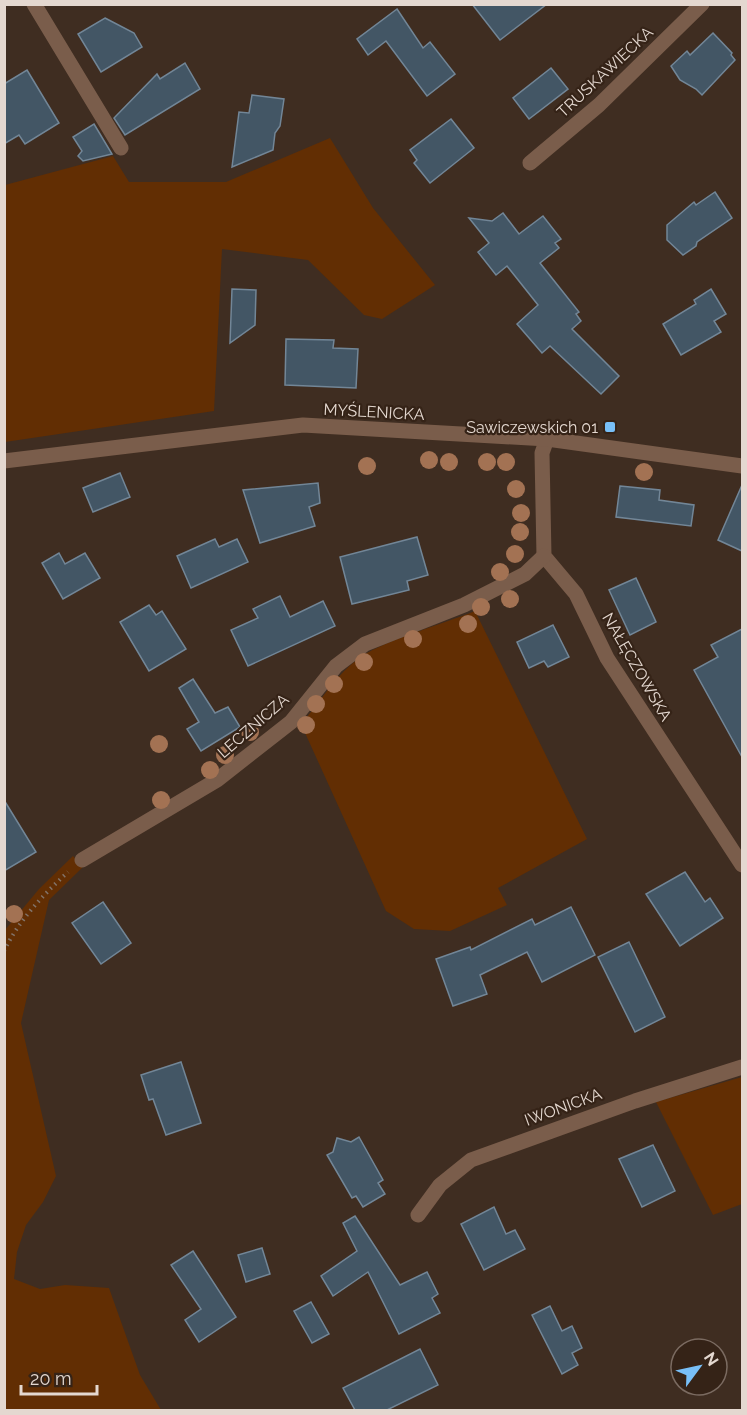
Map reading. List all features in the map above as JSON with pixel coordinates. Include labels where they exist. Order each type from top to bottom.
[{"type":"street","points":[[34,4],[121,148]]},
{"type":"street","name":"TRUSKAWIECKA","points":[[531,163],[598,105],[702,4]]},
{"type":"street","name":"MYŚLENICKA","points":[[4,461],[303,425],[547,440],[742,466]]},
{"type":"street","points":[[544,556],[542,453],[547,440]]},
{"type":"street","name":"LECZNICZA","points":[[82,860],[217,780],[291,722],[336,666],[365,644],[464,605],[525,574],[544,556]]},
{"type":"street","name":"NAŁĘCZOWSKA","points":[[544,556],[576,594],[613,668],[742,865]]},
{"type":"street","name":"IWONICKA","points":[[417,1215],[440,1185],[471,1160],[635,1101],[742,1067]]},
{"type":"path","points":[[4,951],[14,931],[50,889],[82,860]]},
{"type":"shaded area","points":[[330,138],[373,208],[435,285],[382,319],[364,315],[308,260],[222,249],[214,411],[5,442],[5,185],[113,156],[129,182],[226,182]]},
{"type":"shaded area","points":[[475,611],[587,839],[498,888],[507,905],[450,931],[414,929],[386,911],[301,724],[339,676],[367,653],[405,636]]},
{"type":"shaded area","points":[[73,856],[83,867],[49,900],[21,1023],[56,1176],[43,1202],[26,1225],[17,1252],[14,1279],[40,1289],[65,1285],[109,1288],[140,1375],[161,1410],[5,1410],[5,930],[39,889]]},
{"type":"shaded area","points":[[742,1077],[742,1204],[713,1215],[656,1102]]},
{"type":"building","points":[[472,4],[547,4],[500,40]]},
{"type":"building","points":[[397,9],[423,48],[430,42],[455,74],[427,96],[386,41],[368,55],[357,39]]},
{"type":"building","points":[[105,18],[134,33],[142,47],[101,72],[78,34]]},
{"type":"building","points":[[713,33],[732,53],[735,60],[702,95],[680,80],[671,66],[687,51],[690,55]]},
{"type":"building","points":[[185,63],[200,89],[125,135],[114,118],[157,74],[160,79]]},
{"type":"building","points":[[551,68],[568,89],[529,119],[513,98]]},
{"type":"building","points":[[27,70],[59,123],[25,144],[19,135],[4,144],[4,84]]},
{"type":"building","points":[[252,95],[284,99],[280,126],[275,133],[273,150],[232,167],[239,112],[249,113]]},
{"type":"building","points":[[451,119],[474,148],[430,183],[414,163],[417,160],[410,150]]},
{"type":"building","points":[[94,124],[112,154],[83,161],[78,156],[82,151],[73,137]]},
{"type":"building","points":[[715,192],[732,218],[697,242],[696,246],[683,255],[667,240],[667,225],[694,202],[696,205]]},
{"type":"building","points":[[503,213],[519,234],[543,216],[561,239],[555,243],[559,248],[540,263],[579,312],[576,314],[581,321],[572,329],[619,376],[601,394],[550,346],[542,353],[517,324],[538,305],[507,266],[496,275],[478,252],[489,243],[469,218],[492,221]]},
{"type":"building","points":[[232,289],[256,290],[255,325],[230,343]]},
{"type":"building","points":[[711,289],[726,314],[714,321],[721,332],[681,355],[663,324],[696,304],[694,300]]},
{"type":"building","points":[[286,339],[334,340],[333,348],[358,349],[356,388],[285,385]]},
{"type":"building","points":[[120,473],[130,497],[93,512],[83,488]]},
{"type":"building","points":[[318,483],[320,503],[309,507],[315,526],[260,543],[243,490]]},
{"type":"building","points":[[742,485],[742,551],[718,540]]},
{"type":"building","points":[[620,486],[660,490],[659,500],[694,505],[691,526],[616,517]]},
{"type":"building","points":[[417,537],[428,575],[407,581],[409,590],[352,604],[340,557]]},
{"type":"building","points":[[215,539],[219,547],[237,539],[248,562],[191,588],[177,556]]},
{"type":"building","points":[[59,553],[65,564],[85,553],[100,578],[63,599],[42,563]]},
{"type":"building","points":[[636,578],[656,622],[630,635],[609,590]]},
{"type":"building","points":[[280,596],[290,617],[323,601],[335,626],[248,666],[231,630],[258,618],[253,609]]},
{"type":"building","points":[[149,605],[156,615],[162,611],[186,649],[149,671],[120,622]]},
{"type":"building","points":[[553,625],[569,657],[548,667],[544,661],[529,668],[517,642]]},
{"type":"building","points":[[742,629],[742,757],[694,670],[718,657],[711,645]]},
{"type":"building","points":[[193,679],[215,713],[228,707],[240,727],[201,751],[187,729],[199,722],[179,688]]},
{"type":"building","points":[[4,800],[36,852],[4,871]]},
{"type":"building","points":[[685,872],[705,902],[710,898],[723,918],[680,946],[646,894]]},
{"type":"building","points":[[103,902],[131,943],[101,964],[72,923]]},
{"type":"building","points":[[571,907],[595,955],[542,982],[527,952],[480,975],[487,994],[453,1006],[436,959],[470,947],[471,950],[532,919],[535,925]]},
{"type":"building","points":[[629,942],[665,1017],[635,1032],[598,957]]},
{"type":"building","points":[[181,1062],[201,1123],[166,1135],[153,1099],[149,1100],[141,1075]]},
{"type":"building","points":[[359,1137],[383,1180],[378,1183],[385,1194],[363,1207],[356,1196],[352,1198],[327,1155],[333,1152],[337,1138],[351,1142]]},
{"type":"building","points":[[653,1145],[675,1191],[642,1207],[619,1159]]},
{"type":"building","points":[[494,1207],[506,1234],[515,1230],[525,1249],[484,1270],[461,1224]]},
{"type":"building","points":[[355,1216],[400,1285],[427,1272],[438,1294],[432,1298],[440,1313],[399,1334],[368,1272],[333,1296],[321,1276],[357,1251],[343,1223]]},
{"type":"building","points":[[262,1248],[270,1274],[246,1282],[238,1255]]},
{"type":"building","points":[[193,1251],[236,1317],[199,1342],[185,1320],[201,1309],[171,1265]]},
{"type":"building","points":[[311,1302],[329,1334],[312,1343],[294,1311]]},
{"type":"building","points":[[550,1306],[562,1331],[572,1326],[582,1348],[572,1353],[578,1365],[562,1374],[532,1315]]},
{"type":"building","points":[[420,1349],[438,1385],[387,1410],[355,1410],[343,1388]]},
{"type":"place","name":"Sawiczewskich 01","points":[[610,427]]}]
